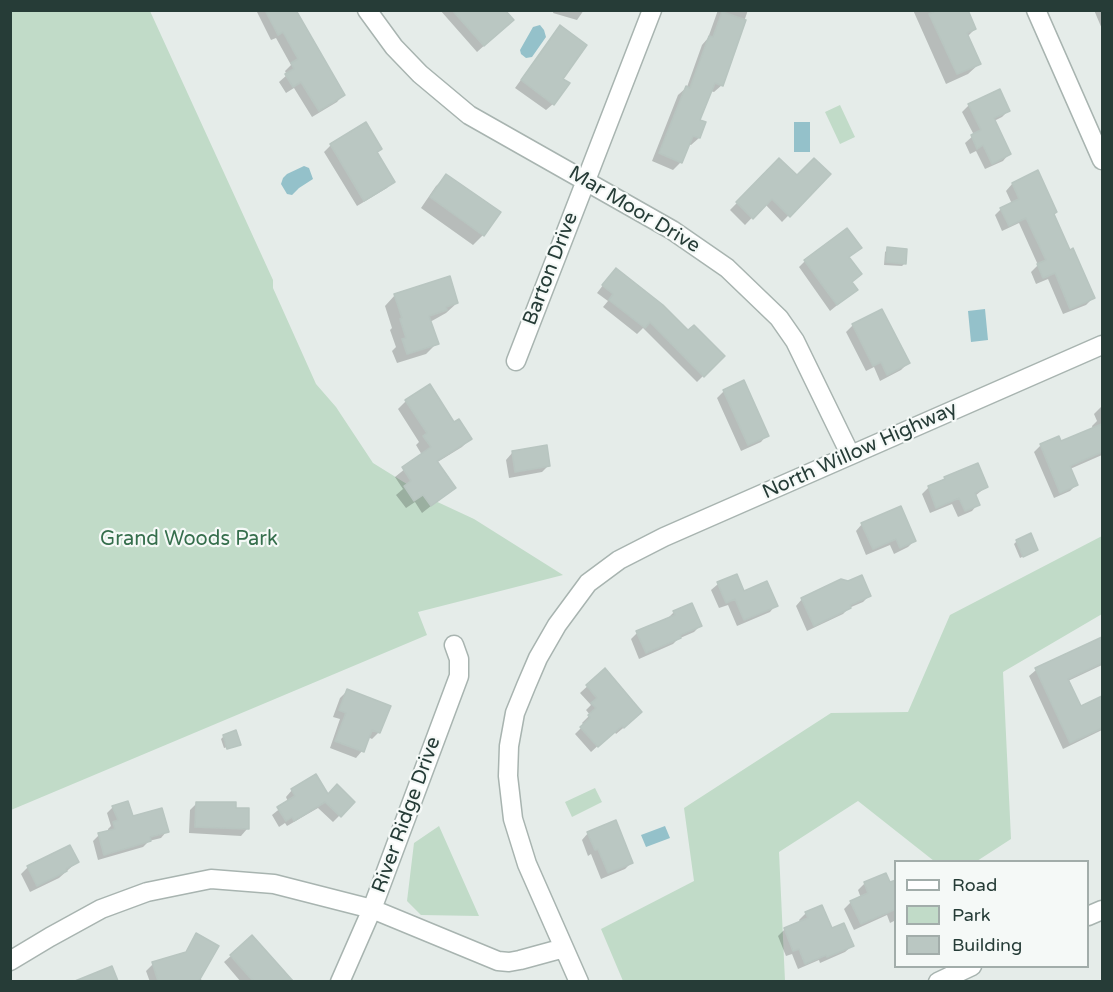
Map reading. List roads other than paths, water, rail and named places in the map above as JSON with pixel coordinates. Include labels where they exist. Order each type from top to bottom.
[{"type":"street","name":"Mar Moor Drive","points":[[367,10],[394,47],[420,74],[469,115],[672,230],[727,268],[779,318],[795,341],[850,454]]},
{"type":"street","name":"Barton Drive","points":[[516,361],[652,10]]},
{"type":"street","points":[[1036,10],[1102,160]]},
{"type":"street","name":"North Willow Highway","points":[[579,981],[527,864],[513,819],[508,776],[509,746],[515,713],[538,658],[557,625],[588,583],[619,560],[664,537],[1102,345]]},
{"type":"street","name":"River Ridge Drive","points":[[340,981],[372,909],[459,676],[459,659],[454,645]]},
{"type":"street","points":[[10,961],[50,936],[101,909],[147,892],[211,879],[274,884],[372,909],[498,961],[520,960],[564,948]]},
{"type":"street","points":[[948,979],[968,968]]},
{"type":"water","points":[[540,25],[546,37],[532,57],[526,58],[520,50],[533,27]]},
{"type":"water","points":[[794,122],[810,122],[810,152],[794,152]]},
{"type":"water","points":[[304,166],[309,168],[313,179],[292,195],[287,194],[281,184],[283,178]]},
{"type":"water","points":[[985,309],[988,340],[971,342],[968,311]]},
{"type":"water","points":[[665,826],[670,838],[646,847],[641,835]]},
{"type":"park label","name":"Grand Woods Park","points":[[189,540]]}]
